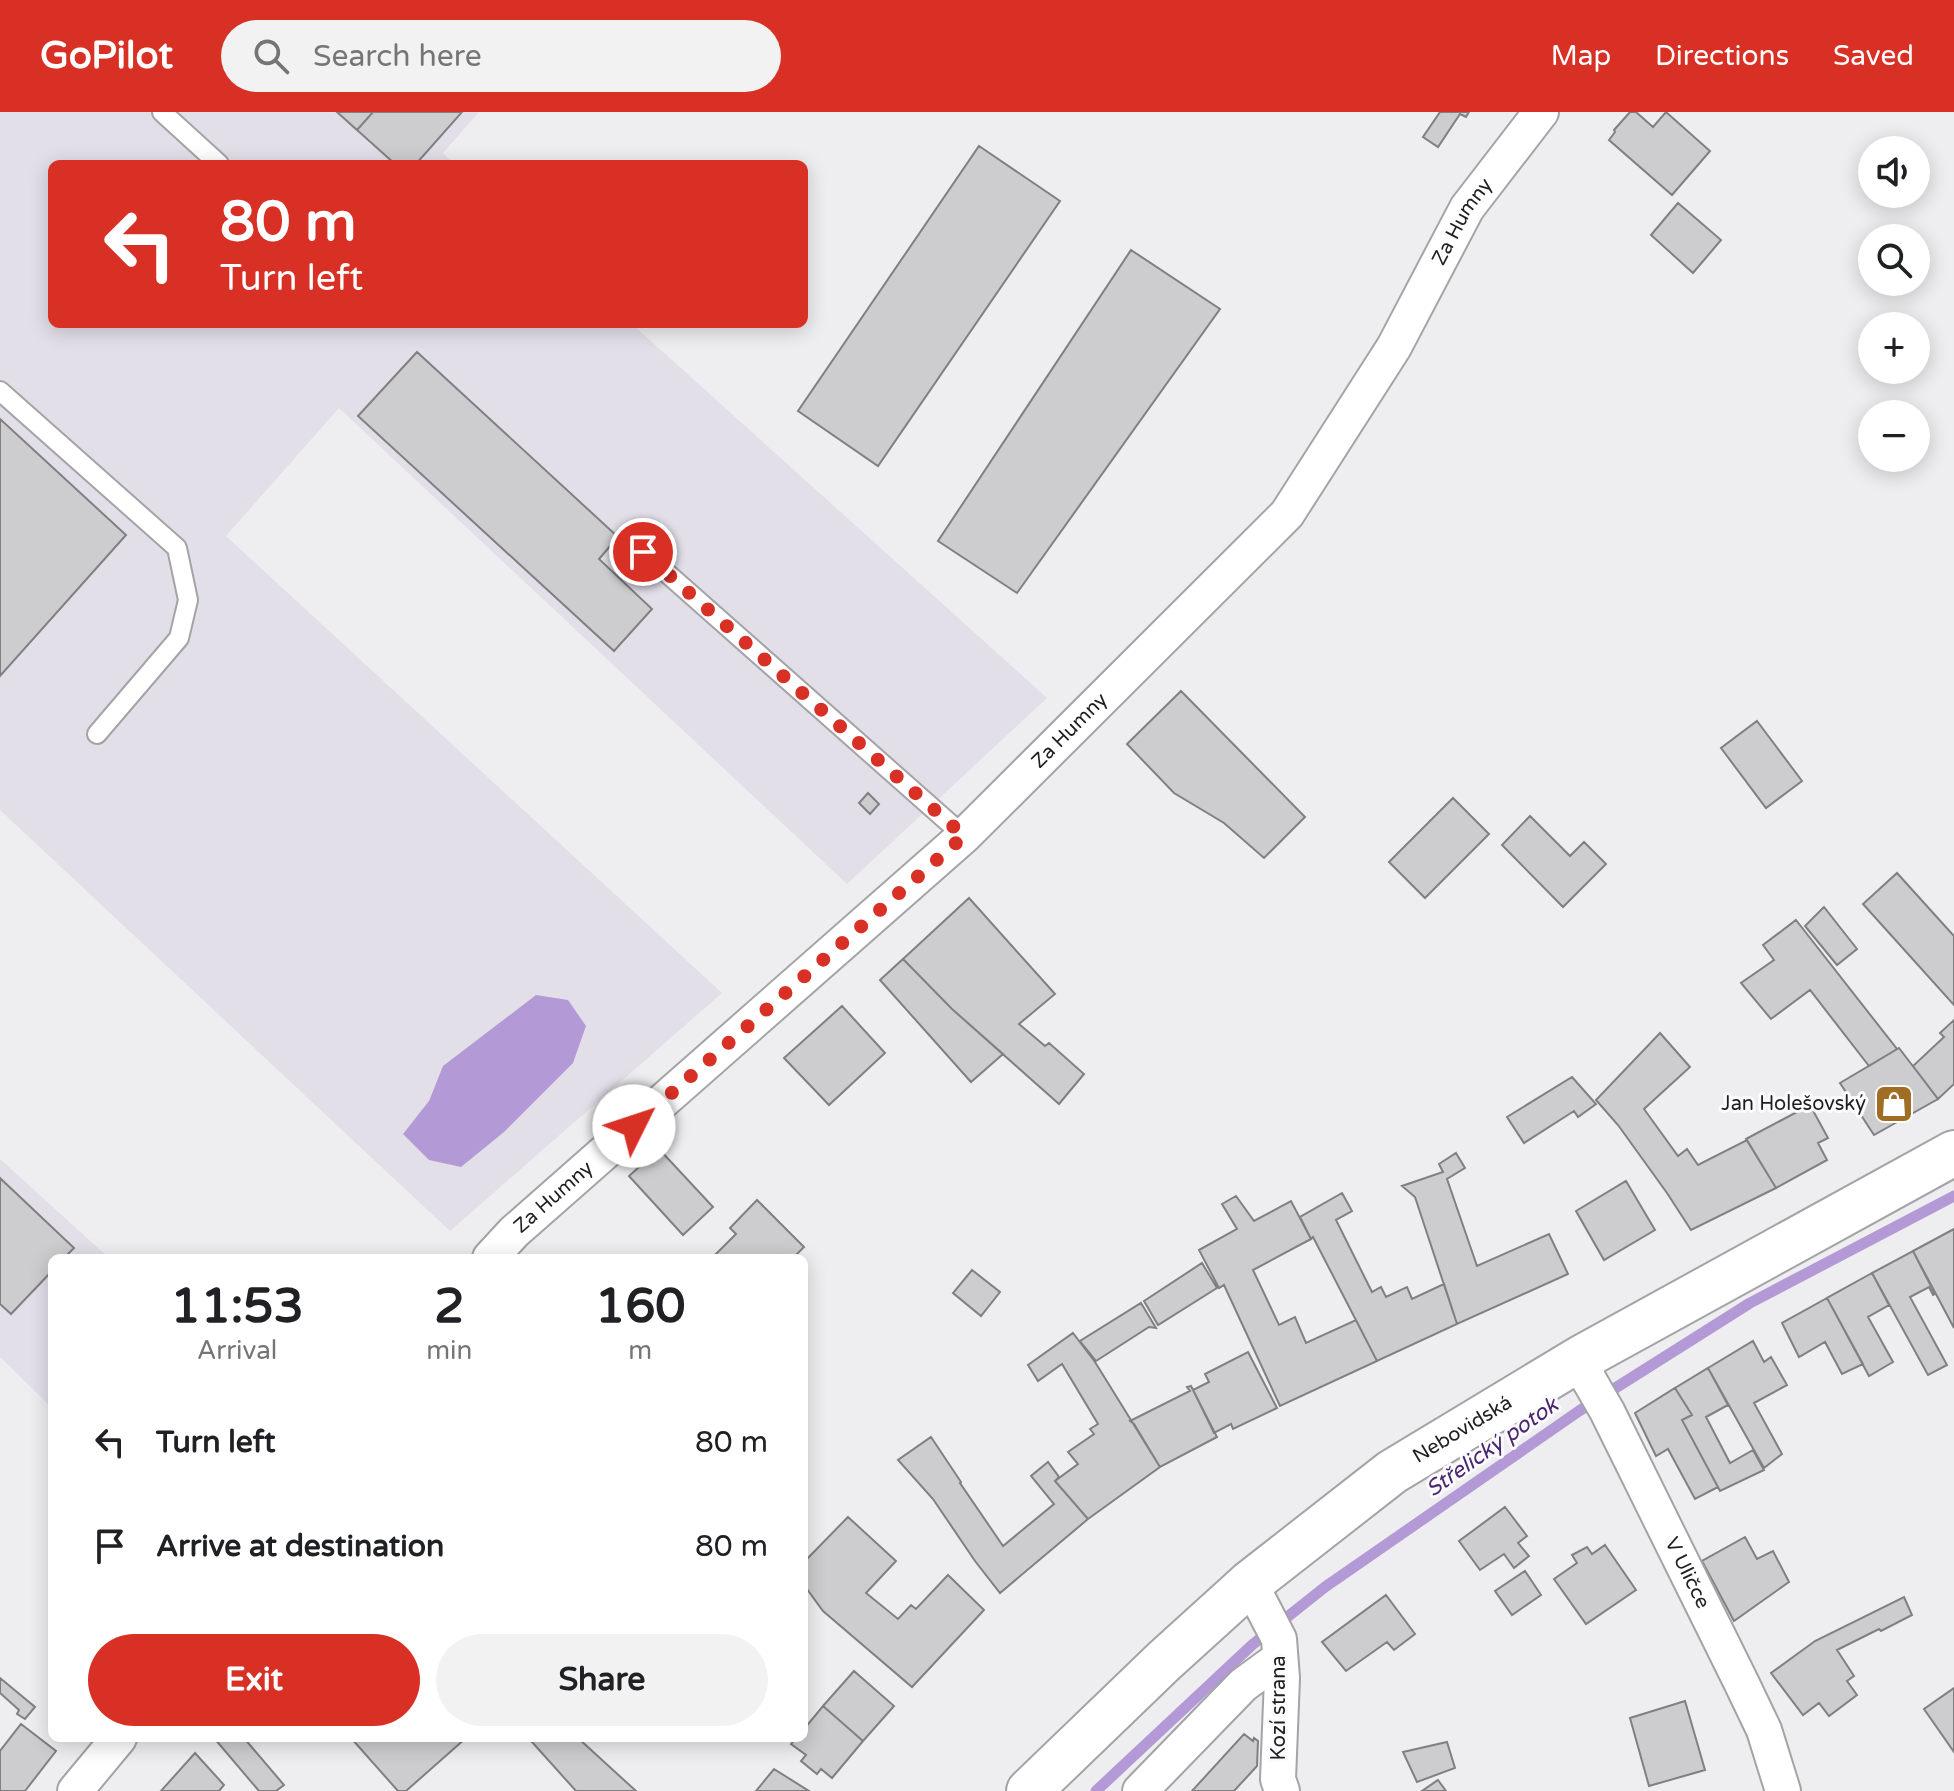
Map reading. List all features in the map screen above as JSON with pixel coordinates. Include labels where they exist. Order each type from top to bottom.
[{"type":"street","name":"Za Humny","points":[[494,1254],[514,1232],[964,836],[1287,514],[1394,347],[1467,208],[1541,112]]},
{"type":"street","name":"Nebovidská","points":[[1140,1791],[1243,1685],[1269,1624],[1392,1472],[1581,1358],[1954,1153]]},
{"type":"street","name":"V Uličce","points":[[1581,1358],[1589,1380],[1764,1730],[1783,1791]]},
{"type":"street","name":"Nebovidská","points":[[1029,1791],[1164,1661],[1269,1624]]},
{"type":"street","name":"Kozí strana","points":[[1269,1624],[1282,1678],[1278,1779],[1282,1791]]},
{"type":"street","points":[[75,1791],[116,1742]]},
{"type":"lane","points":[[162,112],[215,160]]},
{"type":"lane","points":[[0,391],[177,548],[188,600],[179,638],[97,734]]},
{"type":"lane","points":[[643,552],[964,836]]},
{"type":"shaded area","points":[[0,112],[479,112],[443,153],[450,160],[48,160],[48,328],[636,328],[1047,698],[847,884],[339,408],[226,536],[722,993],[450,1231],[0,810]]},
{"type":"shaded area","points":[[536,995],[568,1000],[586,1026],[573,1063],[504,1132],[461,1167],[429,1160],[403,1134],[429,1101],[443,1066]]},
{"type":"shaded area","points":[[0,1159],[105,1254],[48,1254],[48,1404],[0,1357]]},
{"type":"building","points":[[337,112],[373,112],[357,130]]},
{"type":"building","points":[[373,112],[462,112],[420,160],[391,160],[357,130]]},
{"type":"building","points":[[1440,112],[1469,112],[1466,117],[1460,114],[1438,147],[1423,137]]},
{"type":"building","points":[[1630,112],[1636,112],[1653,127],[1666,112],[1710,151],[1672,195],[1609,140]]},
{"type":"building","points":[[979,146],[1060,201],[878,466],[798,411]]},
{"type":"building","points":[[1678,203],[1721,240],[1693,273],[1651,235]]},
{"type":"building","points":[[1131,250],[1220,309],[1017,593],[938,541]]},
{"type":"building","points":[[417,352],[618,537],[599,559],[652,609],[614,651],[358,416]]},
{"type":"building","points":[[0,419],[126,535],[0,676]]},
{"type":"building","points":[[1181,691],[1305,817],[1264,858],[1224,823],[1174,793],[1127,744]]},
{"type":"building","points":[[1757,721],[1802,781],[1766,808],[1721,748]]},
{"type":"building","points":[[868,793],[879,804],[870,814],[859,803]]},
{"type":"building","points":[[1453,798],[1489,834],[1425,898],[1389,862]]},
{"type":"building","points":[[1530,816],[1570,856],[1584,842],[1606,864],[1563,907],[1502,845]]},
{"type":"building","points":[[1897,873],[1954,936],[1954,1005],[1863,904]]},
{"type":"building","points":[[969,898],[1055,994],[1019,1024],[1045,1046],[1049,1043],[1084,1074],[1059,1104],[952,1009],[903,959]]},
{"type":"building","points":[[1824,907],[1857,949],[1837,965],[1805,926]]},
{"type":"building","points":[[1796,920],[1897,1049],[1869,1066],[1810,990],[1771,1019],[1741,983],[1774,960],[1763,945]]},
{"type":"building","points":[[903,959],[952,1009],[1003,1054],[971,1082],[880,980]]},
{"type":"building","points":[[842,1006],[885,1053],[829,1105],[784,1058]]},
{"type":"building","points":[[1954,1020],[1954,1084],[1938,1099],[1913,1066],[1944,1037],[1940,1033]]},
{"type":"building","points":[[1660,1033],[1690,1067],[1644,1109],[1678,1156],[1687,1149],[1698,1165],[1747,1140],[1776,1188],[1691,1230],[1618,1125],[1596,1100]]},
{"type":"building","points":[[1899,1048],[1938,1099],[1874,1135],[1840,1083]]},
{"type":"building","points":[[1572,1077],[1596,1104],[1578,1117],[1574,1111],[1524,1143],[1507,1117]]},
{"type":"building","points":[[1810,1105],[1828,1138],[1818,1143],[1827,1160],[1776,1188],[1746,1139]]},
{"type":"building","points":[[659,1149],[713,1207],[683,1235],[629,1176]]},
{"type":"building","points":[[1456,1153],[1465,1168],[1447,1179],[1477,1266],[1549,1234],[1568,1274],[1457,1324],[1415,1197],[1402,1186],[1443,1172],[1439,1164]]},
{"type":"building","points":[[0,1178],[74,1248],[68,1254],[48,1254],[48,1275],[11,1314],[0,1304]]},
{"type":"building","points":[[1626,1181],[1655,1230],[1604,1260],[1576,1211]]},
{"type":"building","points":[[1342,1193],[1352,1211],[1336,1220],[1372,1292],[1381,1287],[1386,1297],[1407,1287],[1412,1299],[1444,1284],[1457,1324],[1377,1361],[1300,1217]]},
{"type":"building","points":[[1236,1196],[1254,1221],[1291,1201],[1311,1239],[1253,1270],[1279,1325],[1295,1317],[1306,1343],[1356,1320],[1377,1361],[1280,1406],[1224,1285],[1219,1288],[1199,1250],[1237,1229],[1222,1204]]},
{"type":"building","points":[[757,1200],[804,1247],[797,1254],[716,1254],[736,1234],[730,1228]]},
{"type":"building","points":[[1954,1229],[1954,1328],[1913,1251]]},
{"type":"building","points":[[1913,1251],[1935,1294],[1929,1287],[1910,1297],[1947,1365],[1928,1375],[1872,1273]]},
{"type":"building","points":[[1202,1263],[1217,1288],[1158,1325],[1144,1301]]},
{"type":"building","points":[[972,1270],[1000,1292],[981,1316],[953,1293]]},
{"type":"building","points":[[1872,1273],[1889,1305],[1868,1317],[1893,1362],[1869,1376],[1827,1298]]},
{"type":"building","points":[[1827,1298],[1863,1364],[1842,1374],[1825,1342],[1799,1357],[1782,1323]]},
{"type":"building","points":[[1141,1303],[1156,1328],[1149,1327],[1096,1361],[1080,1341]]},
{"type":"building","points":[[1073,1333],[1095,1362],[1160,1467],[1088,1519],[1055,1481],[1078,1464],[1068,1452],[1094,1434],[1090,1429],[1098,1424],[1062,1364],[1038,1381],[1028,1365]]},
{"type":"building","points":[[1753,1341],[1764,1362],[1771,1357],[1787,1385],[1754,1403],[1782,1454],[1764,1468],[1708,1368]]},
{"type":"building","points":[[1248,1352],[1277,1408],[1233,1429],[1231,1424],[1214,1433],[1193,1390],[1209,1382],[1205,1374]]},
{"type":"building","points":[[1708,1368],[1728,1405],[1706,1417],[1730,1463],[1753,1450],[1764,1470],[1720,1491],[1682,1420],[1692,1415],[1675,1388]]},
{"type":"building","points":[[1191,1386],[1217,1437],[1160,1467],[1130,1421],[1190,1391],[1187,1387]]},
{"type":"building","points":[[1675,1388],[1692,1415],[1682,1420],[1718,1487],[1695,1499],[1668,1449],[1656,1456],[1635,1413]]},
{"type":"building","points":[[931,1437],[1003,1546],[1054,1504],[1031,1476],[1048,1462],[1059,1477],[1055,1481],[1088,1519],[1000,1593],[933,1499],[898,1460]]},
{"type":"building","points":[[1505,1507],[1527,1536],[1518,1543],[1529,1556],[1514,1568],[1504,1554],[1480,1570],[1459,1541]]},
{"type":"building","points":[[848,1517],[896,1561],[866,1593],[898,1619],[911,1605],[916,1609],[948,1575],[984,1610],[912,1687],[823,1611],[808,1590],[808,1558]]},
{"type":"building","points":[[1745,1537],[1757,1559],[1773,1551],[1789,1582],[1734,1621],[1702,1561]]},
{"type":"building","points":[[1605,1545],[1636,1590],[1586,1624],[1554,1579],[1577,1563],[1572,1555],[1587,1547],[1592,1554]]},
{"type":"building","points":[[1525,1571],[1541,1595],[1512,1615],[1495,1591]]},
{"type":"building","points":[[1386,1595],[1415,1634],[1394,1650],[1387,1642],[1346,1671],[1322,1642]]},
{"type":"building","points":[[1904,1597],[1912,1615],[1837,1650],[1854,1676],[1847,1681],[1857,1695],[1829,1716],[1819,1703],[1803,1715],[1771,1673],[1815,1641]]},
{"type":"building","points":[[854,1671],[894,1706],[863,1741],[823,1706]]},
{"type":"building","points":[[0,1678],[35,1707],[25,1719],[0,1693]]},
{"type":"building","points":[[1954,1688],[1954,1752],[1924,1709]]},
{"type":"building","points":[[1685,1701],[1705,1770],[1649,1786],[1630,1718]]},
{"type":"building","points":[[823,1706],[863,1741],[832,1778],[821,1769],[817,1774],[801,1761],[806,1755],[791,1744],[808,1742],[808,1724]]},
{"type":"building","points":[[21,1724],[56,1751],[25,1791],[0,1791],[0,1751]]},
{"type":"building","points":[[1244,1734],[1258,1741],[1257,1766],[1234,1791],[1192,1791]]},
{"type":"building","points":[[217,1742],[247,1742],[284,1785],[276,1791],[259,1791]]},
{"type":"building","points":[[355,1742],[461,1742],[406,1791],[398,1791]]},
{"type":"building","points":[[532,1742],[582,1742],[636,1791],[576,1791]]},
{"type":"building","points":[[1447,1742],[1455,1768],[1417,1782],[1403,1752]]},
{"type":"building","points":[[195,1753],[224,1785],[219,1791],[161,1791]]},
{"type":"building","points":[[774,1769],[809,1791],[756,1791]]},
{"type":"building","points":[[1438,1780],[1446,1791],[1422,1791]]},
{"type":"waterway","name":"Střelický potok","points":[[1096,1791],[1252,1645],[1325,1587],[1579,1411],[1750,1303],[1954,1196]]},
{"type":"place","name":"Jan Holešovský","points":[[1894,1104]]},
{"type":"route","points":[[634,1126],[964,836],[643,552]]}]
